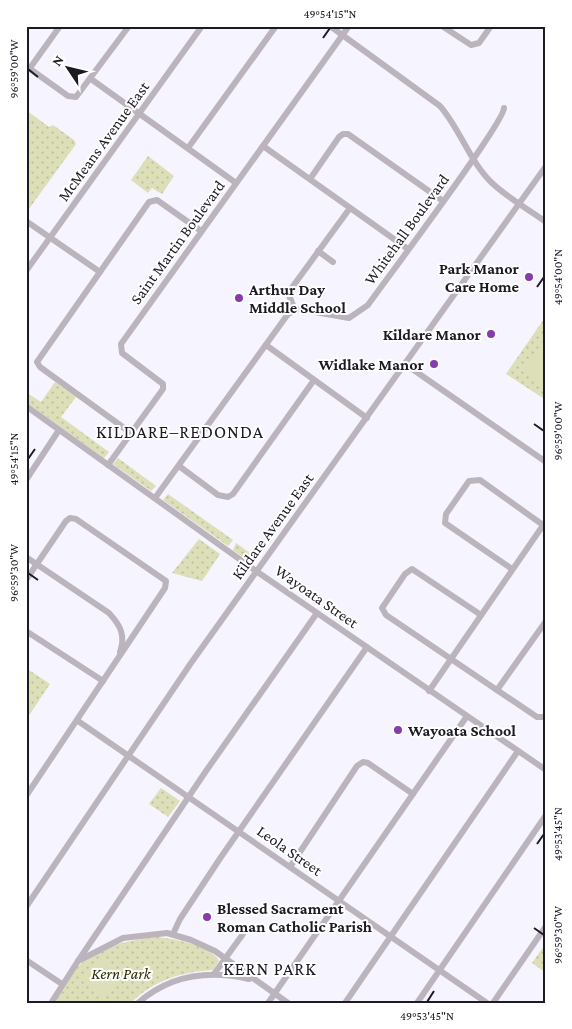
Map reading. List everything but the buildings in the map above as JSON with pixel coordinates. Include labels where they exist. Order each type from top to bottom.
[{"type":"street","points":[[60,26],[28,67],[71,98],[80,95],[129,26]]},
{"type":"street","name":"McMeans Avenue East","points":[[26,271],[202,26]]},
{"type":"street","points":[[188,148],[276,26]]},
{"type":"street","points":[[330,26],[440,106],[454,121],[474,158],[492,183],[546,222]]},
{"type":"street","name":"Saint Martin Boulevard","points":[[108,465],[162,389],[163,384],[122,352],[121,344],[349,26]]},
{"type":"street","points":[[442,26],[471,45],[479,43],[491,26]]},
{"type":"street","points":[[91,79],[236,183]]},
{"type":"street","name":"Whitehall Boulevard","points":[[295,310],[343,318],[354,316],[368,306],[474,158],[500,120],[504,108]]},
{"type":"street","points":[[310,179],[339,137],[343,134],[348,134],[442,201]]},
{"type":"street","points":[[263,146],[408,249]]},
{"type":"street","name":"Kildare Avenue East","points":[[26,907],[128,755],[256,571],[546,166]]},
{"type":"street","points":[[131,433],[40,367],[37,362],[153,200],[201,231]]},
{"type":"street","points":[[155,498],[288,314],[295,310],[288,293],[350,208]]},
{"type":"street","points":[[26,221],[100,272]]},
{"type":"street","points":[[318,251],[333,262]]},
{"type":"street","points":[[266,345],[367,418]]},
{"type":"street","points":[[405,364],[546,462]]},
{"type":"street","points":[[178,466],[218,495],[228,497],[233,494],[314,380]]},
{"type":"street","name":"Wayoata Street","points":[[26,406],[256,571],[546,770]]},
{"type":"street","points":[[27,478],[59,430]]},
{"type":"street","points":[[429,690],[544,523],[480,480],[469,481],[446,514],[445,523],[512,569]]},
{"type":"street","points":[[26,580],[66,521],[75,519],[166,581],[165,588],[78,721],[26,796]]},
{"type":"street","points":[[26,557],[109,613],[118,623],[123,633],[123,644],[118,658]]},
{"type":"street","points":[[481,615],[412,569],[405,574],[382,608],[386,615],[536,717],[546,717]]},
{"type":"street","points":[[50,1003],[317,613]]},
{"type":"street","points":[[497,690],[546,621]]},
{"type":"street","points":[[26,631],[103,681]]},
{"type":"street","points":[[173,934],[180,919],[367,647]]},
{"type":"street","points":[[268,1003],[467,716]]},
{"type":"street","name":"Leola Street","points":[[78,721],[487,1003]]},
{"type":"street","points":[[344,1003],[518,751]]},
{"type":"street","points":[[290,867],[357,766],[363,762],[368,763],[413,794]]},
{"type":"street","points":[[417,1003],[546,815]]},
{"type":"street","points":[[493,1003],[546,926]]},
{"type":"street","points":[[78,961],[123,938],[151,933],[173,934],[205,946],[288,1003]]},
{"type":"street","points":[[214,974],[243,934]]},
{"type":"street","points":[[26,960],[62,984]]},
{"type":"street","points":[[138,1003],[174,981],[214,974],[253,980]]},
{"type":"green space","points":[[26,110],[49,127],[53,125],[74,140],[76,144],[26,213]]},
{"type":"green space","points":[[148,156],[174,176],[162,194],[152,188],[148,193],[131,180]]},
{"type":"green space","points":[[546,316],[546,400],[506,374]]},
{"type":"green space","points":[[546,336],[546,387],[523,372]]},
{"type":"green space","points":[[55,382],[76,397],[61,417],[109,452],[104,458],[26,402],[26,392],[41,402]]},
{"type":"green space","points":[[118,458],[156,486],[151,491],[113,464]]},
{"type":"green space","points":[[168,494],[233,540],[228,546],[163,500]]},
{"type":"green space","points":[[199,539],[220,554],[202,581],[172,573]]},
{"type":"green space","points":[[236,543],[254,556],[249,562],[233,550]]},
{"type":"green space","points":[[26,668],[50,684],[26,720]]},
{"type":"green space","points":[[161,788],[180,801],[168,817],[149,804]]},
{"type":"green space","name":"Kern Park","points":[[158,937],[182,941],[200,947],[215,955],[219,961],[213,970],[179,975],[159,983],[149,988],[131,1003],[54,1003],[70,976],[81,963],[91,956],[112,946]]},
{"type":"green space","points":[[546,943],[546,973],[532,963]]},
{"type":"green space","points":[[106,958],[114,970],[116,980],[111,990],[101,1000],[83,981],[83,976]]},
{"type":"place","name":"Park Manor Care Home","points":[[529,277]]},
{"type":"place","name":"Arthur Day Middle School","points":[[239,298]]},
{"type":"place","name":"Kildare Manor","points":[[491,334]]},
{"type":"place","name":"Widlake Manor","points":[[434,364]]},
{"type":"place","name":"Wayoata School","points":[[398,730]]},
{"type":"place","name":"Blessed Sacrament Roman Catholic Parish","points":[[207,917]]},
{"type":"district","name":"KILDARE–REDONDA","points":[[180,432]]},
{"type":"district","name":"KERN PARK","points":[[270,969]]}]
